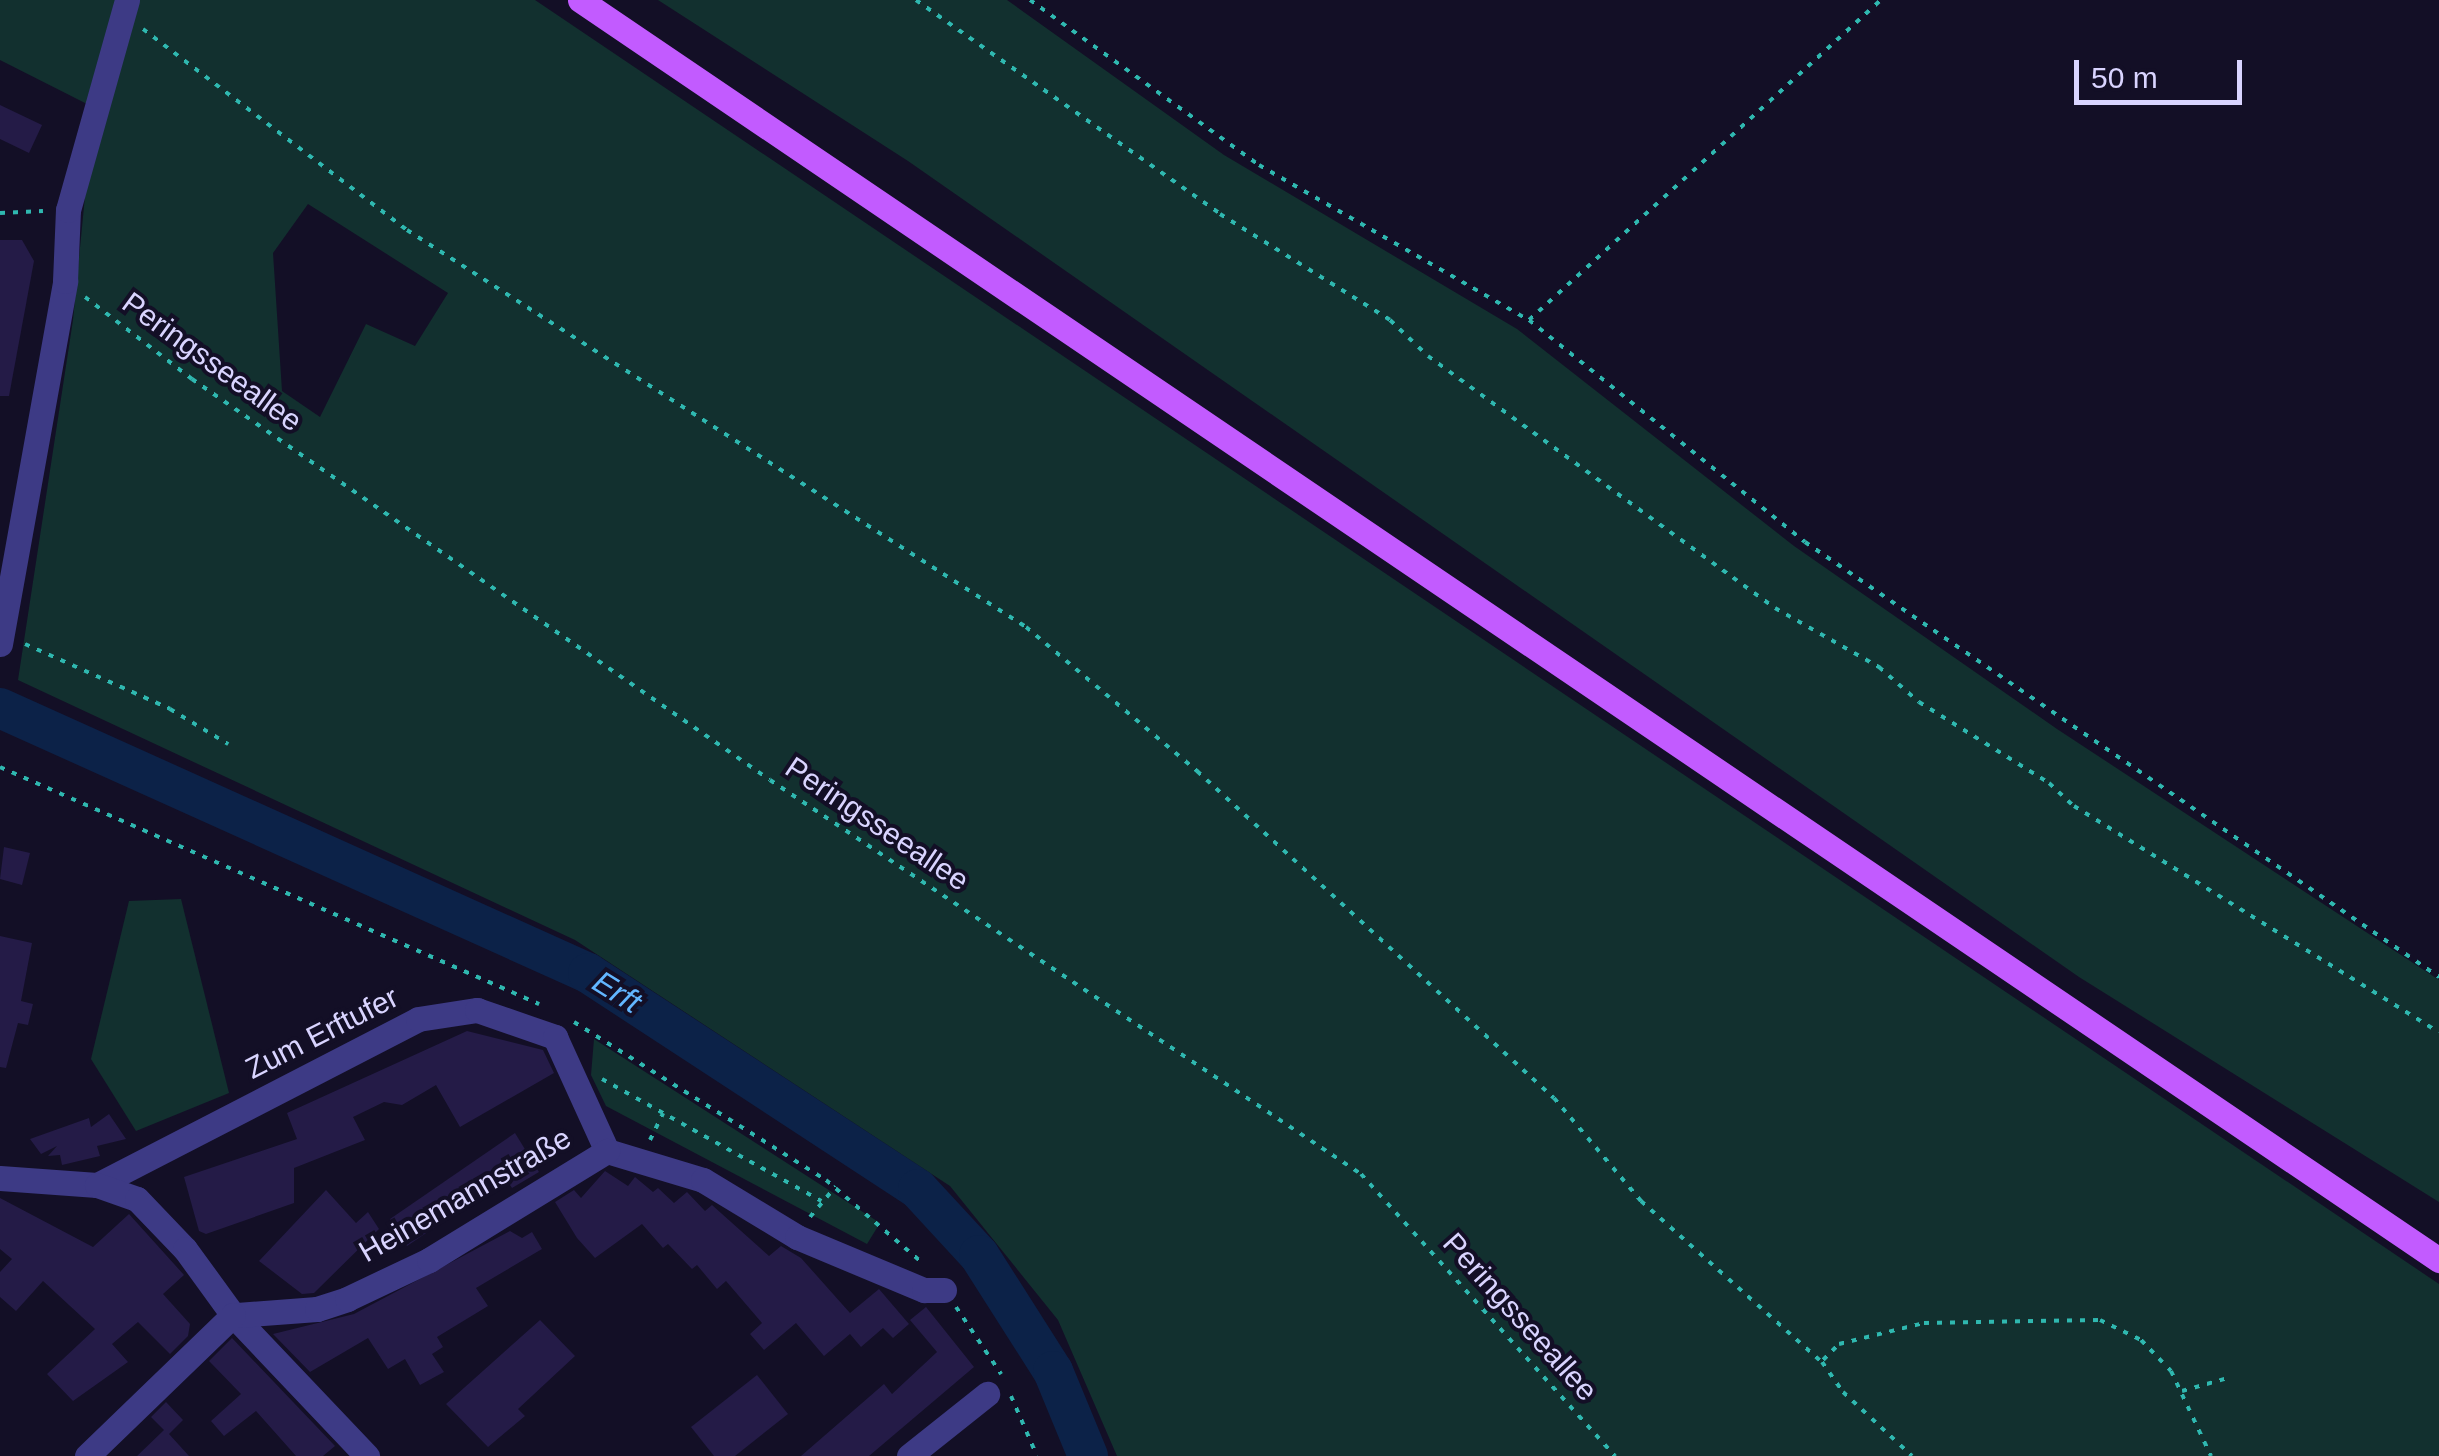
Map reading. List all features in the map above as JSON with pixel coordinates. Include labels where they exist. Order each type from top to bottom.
[{"type":"main road","points":[[580,0],[2439,1260]]},
{"type":"street","points":[[1,639],[66,282],[68,210],[126,4]]},
{"type":"street","name":"Zum Erftufer","points":[[96,1185],[418,1020],[446,1012],[478,1010],[556,1038],[607,1151]]},
{"type":"street","points":[[607,1151],[703,1180],[797,1237],[924,1290],[944,1290]]},
{"type":"street","name":"Heinemannstraße","points":[[235,1315],[317,1309],[347,1299],[430,1260],[607,1151]]},
{"type":"street","points":[[0,1178],[96,1185],[138,1200],[185,1249],[235,1315],[366,1456]]},
{"type":"street","points":[[87,1456],[235,1315]]},
{"type":"street","points":[[909,1456],[987,1394]]},
{"type":"path","points":[[916,0],[1220,214],[1390,320],[1428,356],[1775,608],[1879,667],[1918,702],[2049,783],[2074,806],[2439,1032]]},
{"type":"path","points":[[1030,0],[1258,165],[1530,320],[1804,542],[2439,976]]},
{"type":"path","points":[[1530,320],[1880,0]]},
{"type":"path","points":[[126,4],[160,48],[407,230],[1026,627],[1197,771],[1554,1098],[1641,1201],[1822,1362],[1843,1392],[1912,1456]]},
{"type":"path","points":[[0,213],[68,210]]},
{"type":"path","name":"Peringsseeallee","points":[[66,282],[192,379],[770,780],[1361,1174],[1615,1456]]},
{"type":"path","points":[[1,639],[155,702],[228,744]]},
{"type":"path","points":[[568,1060],[821,1201]]},
{"type":"path","points":[[797,1237],[836,1186]]},
{"type":"path","points":[[1822,1362],[1839,1344],[1924,1323],[2074,1317],[2100,1320],[2141,1340],[2182,1391],[2211,1456]]},
{"type":"path","points":[[2182,1391],[2228,1378]]},
{"type":"green space","points":[[0,0],[119,0],[89,105],[0,60]]},
{"type":"green space","points":[[137,0],[535,0],[2439,1284],[2439,1456],[1117,1456],[1058,1320],[950,1186],[575,940],[18,680],[73,320],[86,186]],"holes":[[[308,204],[448,293],[415,346],[366,324],[320,417],[282,391],[273,253]]]},
{"type":"green space","points":[[658,0],[1007,0],[1224,155],[1517,329],[1794,546],[2057,729],[2439,980],[2439,1202],[2079,977],[908,161]]},
{"type":"green space","points":[[181,899],[229,1093],[136,1131],[91,1059],[129,901]]},
{"type":"green space","points":[[594,1039],[880,1223],[867,1244],[606,1106],[591,1075]]},
{"type":"building","points":[[0,105],[42,125],[29,153],[0,139]]},
{"type":"building","points":[[0,240],[22,240],[34,261],[9,396],[0,396]]},
{"type":"building","points":[[4,847],[30,853],[22,885],[0,879]]},
{"type":"building","points":[[0,936],[32,943],[21,1001],[33,1004],[28,1025],[18,1023],[6,1068],[0,1067]]},
{"type":"building","points":[[467,1031],[543,1050],[554,1073],[460,1127],[436,1085],[402,1105],[384,1102],[353,1117],[365,1140],[294,1168],[294,1203],[206,1234],[199,1231],[184,1177],[297,1139],[287,1113]]},
{"type":"building","points":[[109,1114],[126,1139],[97,1146],[100,1156],[62,1165],[60,1155],[48,1156],[57,1146],[41,1154],[30,1139],[89,1118],[91,1127]]},
{"type":"building","points":[[515,1133],[539,1172],[512,1188],[506,1179],[407,1246],[390,1219]]},
{"type":"building","points":[[605,1171],[628,1186],[635,1177],[653,1192],[658,1188],[674,1203],[687,1192],[705,1211],[712,1205],[769,1256],[781,1246],[801,1258],[850,1313],[879,1289],[909,1324],[893,1338],[883,1328],[861,1347],[850,1334],[824,1356],[796,1323],[764,1350],[750,1334],[762,1323],[726,1281],[717,1289],[697,1265],[692,1269],[668,1244],[663,1248],[642,1224],[595,1258],[577,1238],[555,1202],[574,1190],[581,1198]]},
{"type":"building","points":[[326,1190],[356,1223],[368,1212],[379,1229],[314,1293],[302,1294],[259,1261]]},
{"type":"building","points":[[0,1198],[93,1247],[129,1214],[184,1275],[163,1294],[190,1324],[188,1336],[170,1354],[138,1322],[112,1344],[128,1362],[73,1401],[47,1374],[95,1329],[43,1281],[16,1311],[0,1297],[0,1272],[12,1259],[0,1249]]},
{"type":"building","points":[[510,1231],[522,1238],[532,1232],[542,1249],[476,1288],[488,1306],[437,1337],[443,1347],[432,1354],[444,1372],[420,1385],[405,1359],[388,1369],[368,1338],[310,1372],[273,1334],[354,1314]]},
{"type":"building","points":[[926,1307],[974,1367],[869,1456],[801,1456],[884,1384],[892,1394],[937,1352],[910,1320]]},
{"type":"building","points":[[540,1320],[575,1356],[518,1409],[525,1416],[488,1447],[446,1404]]},
{"type":"building","points":[[232,1338],[335,1446],[323,1456],[296,1456],[256,1411],[224,1436],[211,1421],[241,1394],[209,1361]]},
{"type":"building","points":[[757,1375],[788,1414],[735,1456],[714,1456],[691,1427]]},
{"type":"building","points":[[166,1402],[183,1420],[169,1434],[189,1456],[137,1456],[164,1430],[151,1417]]},
{"type":"waterway","name":"Erft","points":[[0,708],[588,973],[918,1189],[979,1255],[1053,1371],[1088,1456]]}]
